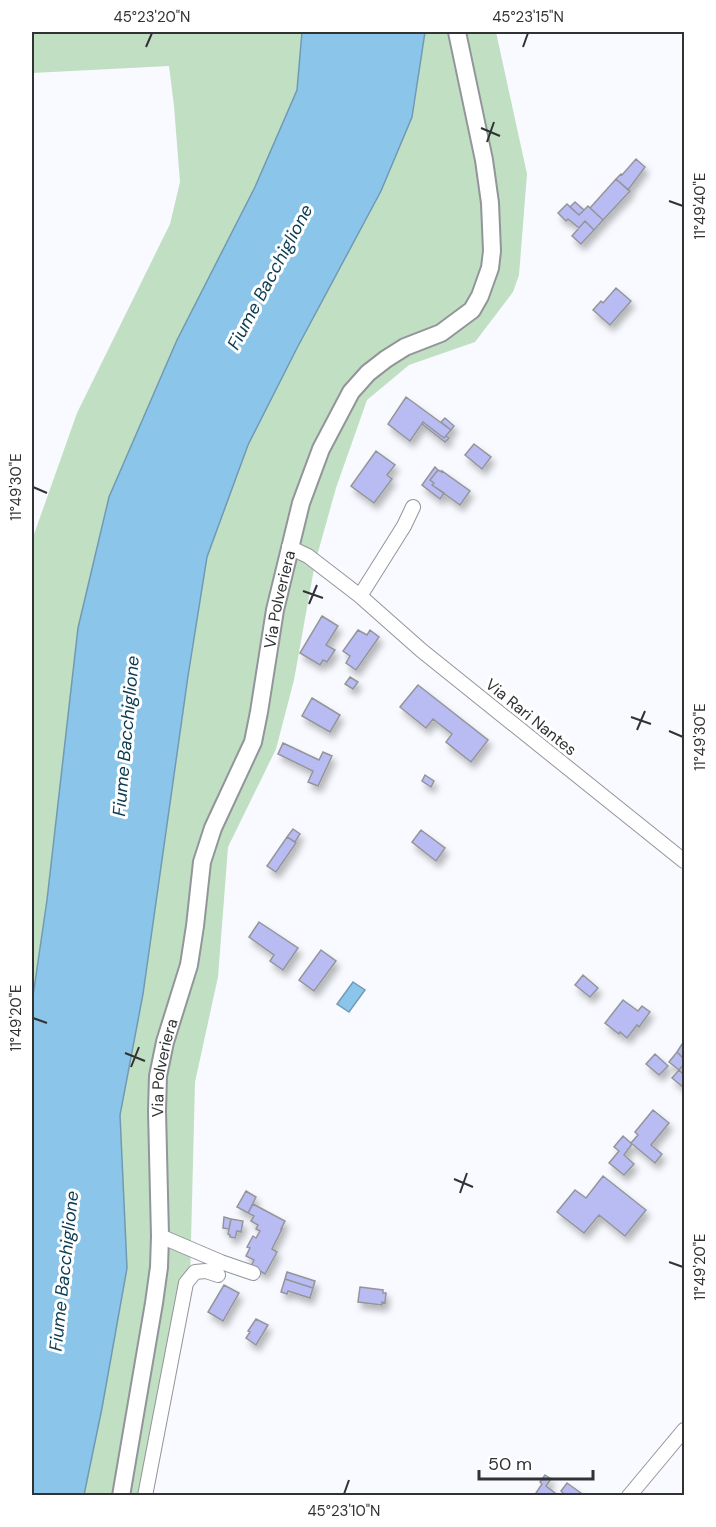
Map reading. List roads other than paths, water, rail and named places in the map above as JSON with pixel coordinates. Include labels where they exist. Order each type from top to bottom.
[{"type":"street","name":"Via Polveriera","points":[[121,1496],[154,1303],[160,1236],[158,1076],[165,1042],[189,966],[202,862],[213,828],[253,742],[260,712],[275,610],[301,503],[321,449],[351,392],[368,373],[386,359],[405,347],[441,333],[472,310],[480,296],[490,268],[492,251],[490,203],[484,160],[457,32]]},
{"type":"street","points":[[360,596],[404,526],[413,507]]},
{"type":"street","name":"Via Rari Nantes","points":[[289,547],[308,556],[360,596],[421,650],[684,861]]},
{"type":"street","points":[[160,1236],[253,1273]]},
{"type":"street","points":[[145,1496],[186,1283],[195,1272],[206,1271],[218,1275]]},
{"type":"street","points":[[629,1496],[684,1430]]},
{"type":"water","name":"Fiume Bacchiglione","points":[[302,32],[425,32],[412,117],[381,191],[248,445],[207,557],[143,994],[120,1115],[127,1268],[102,1408],[84,1495],[32,1495],[32,1003],[47,900],[78,628],[109,497],[177,340],[255,187],[297,90]]},
{"type":"water","points":[[353,982],[365,990],[349,1012],[337,1004]]}]
